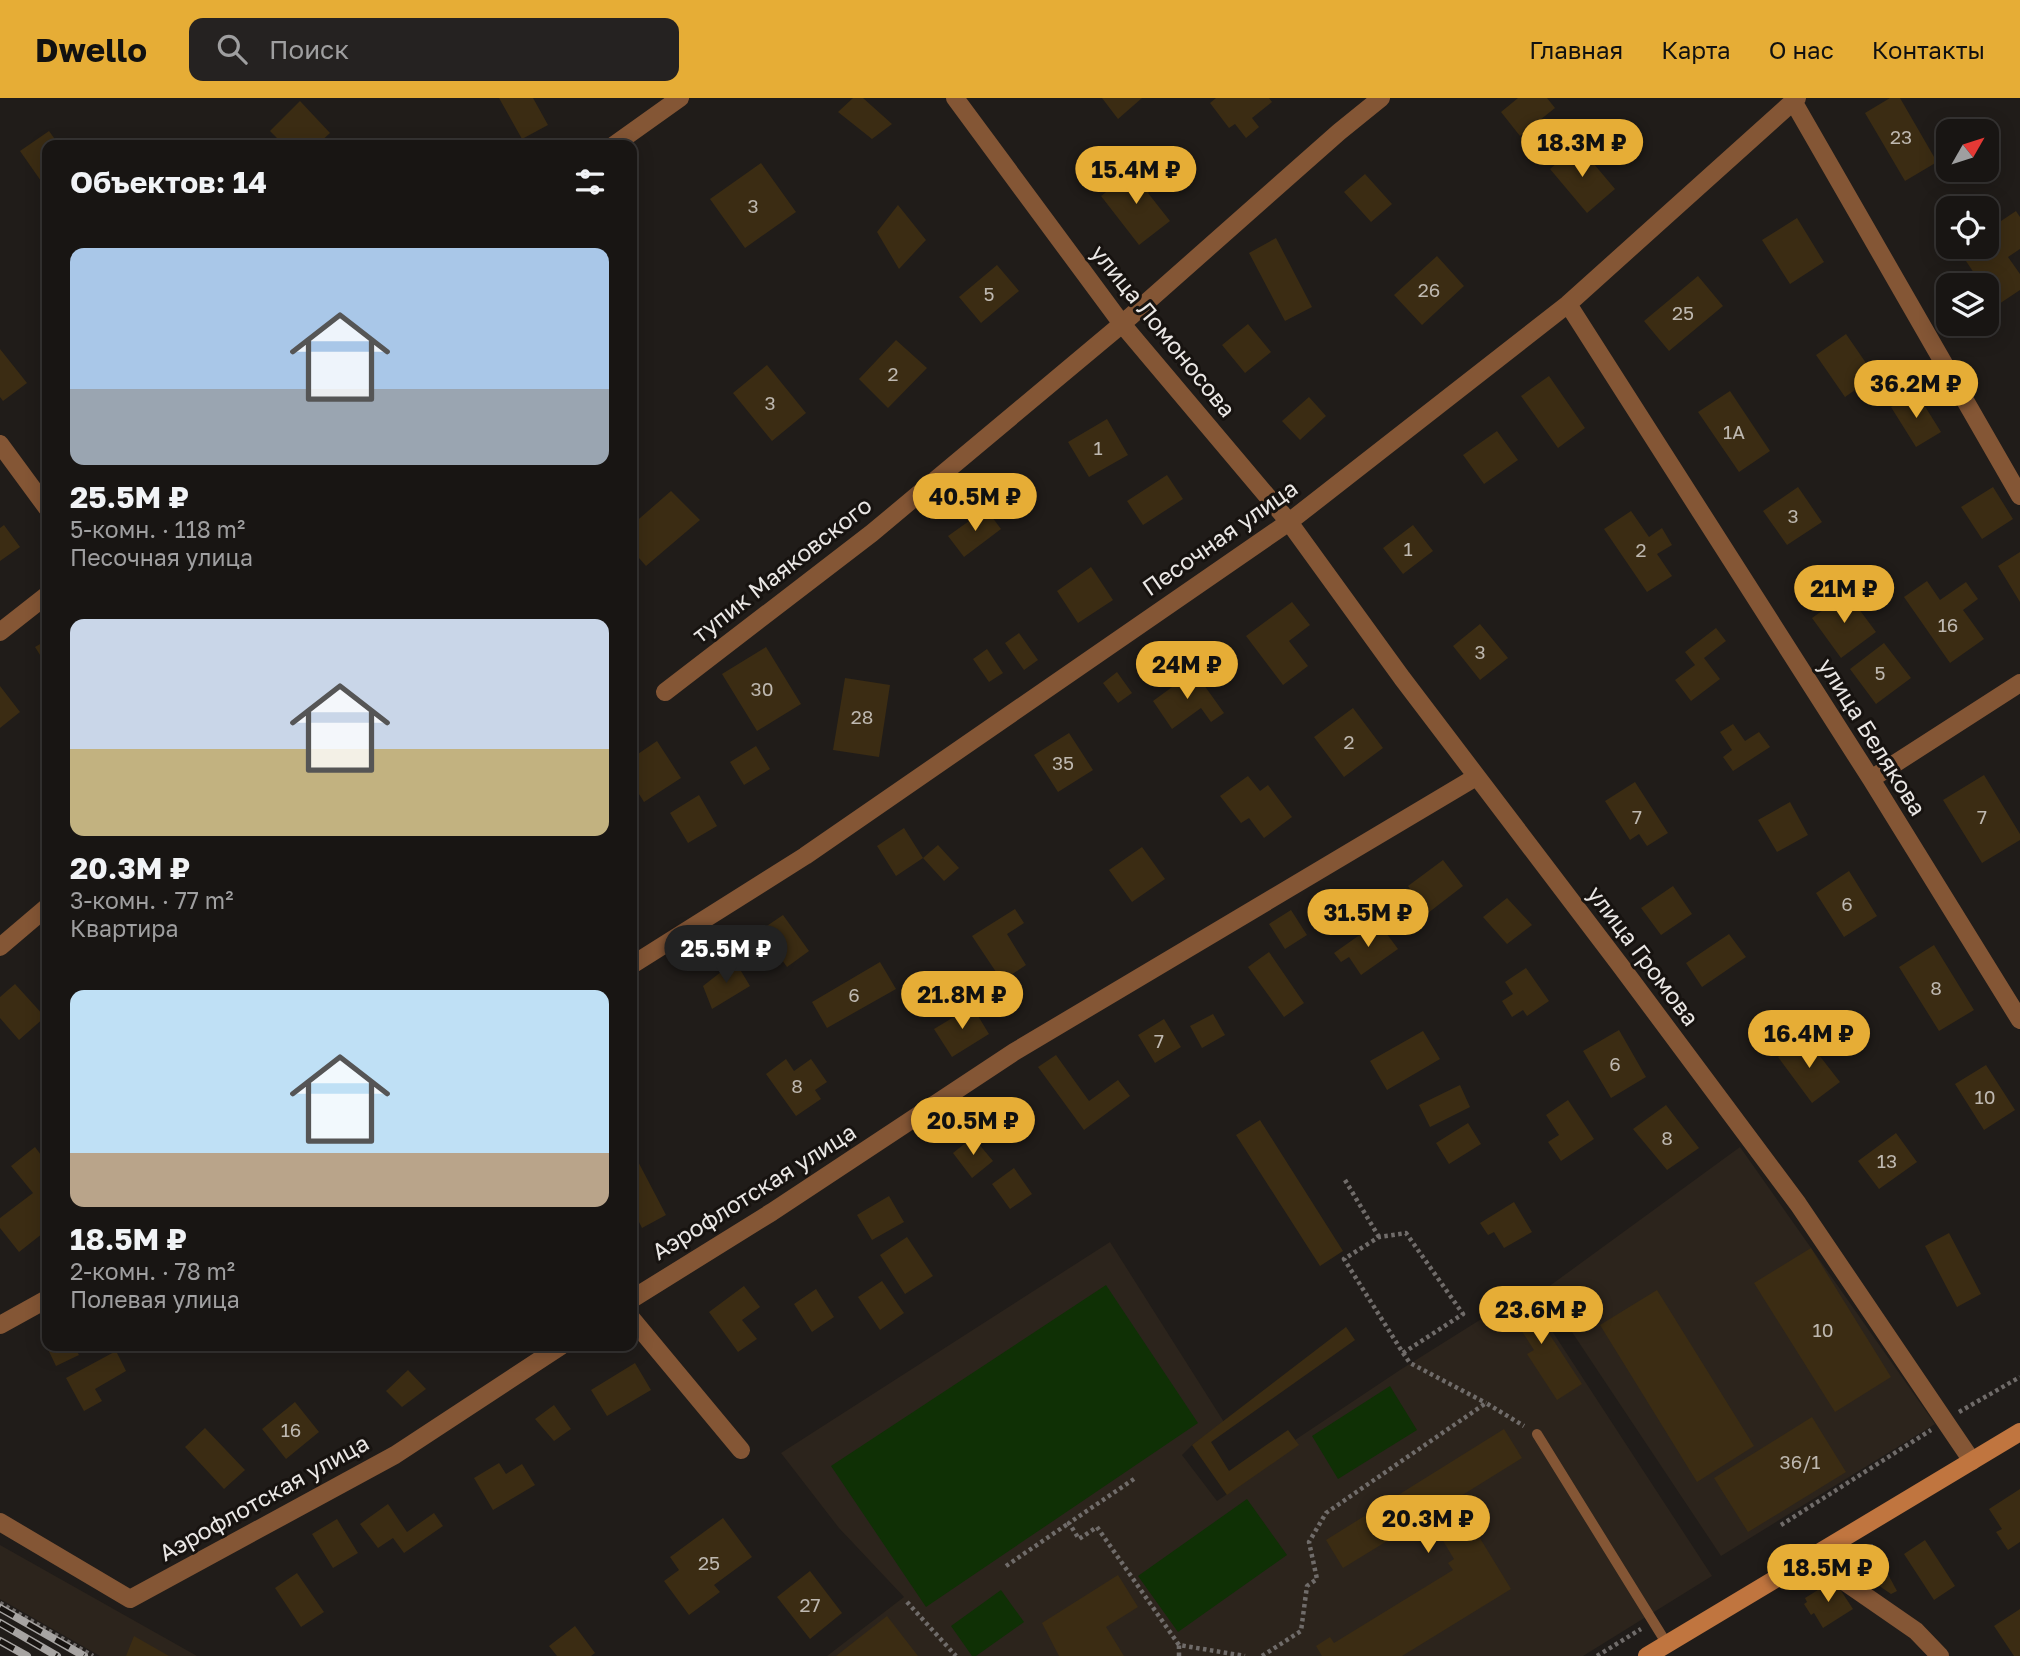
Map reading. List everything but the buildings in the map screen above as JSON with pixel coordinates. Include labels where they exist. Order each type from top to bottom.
[{"type":"main road","points":[[1647,1656],[2020,1432]]},
{"type":"street","points":[[621,140],[680,98]]},
{"type":"street","name":"улица Ломоносова","points":[[956,98],[1122,324],[1289,522]]},
{"type":"street","name":"тупик Маяковского","points":[[665,692],[872,533],[1122,324],[1381,98]]},
{"type":"street","points":[[1795,99],[2020,496]]},
{"type":"street","name":"Песочная улица","points":[[637,962],[805,856],[1289,522],[1568,304],[1795,99]]},
{"type":"street","name":"улица Белякова","points":[[1568,304],[1871,779],[2020,1020]]},
{"type":"street","points":[[0,444],[42,501]]},
{"type":"street","name":"улица Громова","points":[[1289,522],[1402,678],[1798,1204],[1972,1461]]},
{"type":"street","points":[[0,632],[42,599]]},
{"type":"street","points":[[1871,779],[2020,683]]},
{"type":"street","name":"Аэрофлотская улица","points":[[637,1296],[772,1212],[1014,1052],[1476,777]]},
{"type":"street","points":[[0,947],[42,911]]},
{"type":"street","points":[[0,1325],[42,1302]]},
{"type":"street","points":[[637,1325],[741,1450]]},
{"type":"street","name":"Аэрофлотская улица","points":[[0,1522],[131,1599],[395,1455],[553,1351]]},
{"type":"street","points":[[1809,1558],[1916,1630],[1940,1656]]},
{"type":"lane","points":[[1536,1434],[1667,1644]]},
{"type":"path","points":[[1345,1180],[1380,1237]]},
{"type":"path","points":[[1403,1353],[1463,1314],[1406,1233],[1380,1237],[1344,1259],[1403,1353],[1410,1363],[1486,1403],[1536,1434]]},
{"type":"path","points":[[1781,1525],[2020,1377]]},
{"type":"path","points":[[1262,1656],[1301,1632],[1307,1586],[1317,1579],[1309,1542],[1326,1513],[1486,1403]]},
{"type":"path","points":[[1006,1566],[1134,1479]]},
{"type":"path","points":[[1069,1523],[1079,1539],[1097,1527],[1179,1645],[1179,1656]]},
{"type":"path","points":[[906,1602],[956,1656]]},
{"type":"path","points":[[0,1603],[93,1656]]},
{"type":"path","points":[[1597,1656],[1653,1621]]},
{"type":"path","points":[[1179,1645],[1245,1656]]},
{"type":"shaded area","points":[[1740,1147],[1935,1424],[1721,1556],[1544,1290]]},
{"type":"shaded area","points":[[1110,1242],[1224,1422],[1182,1455],[1217,1501],[1298,1445],[1295,1440],[1526,1291],[1712,1576],[1583,1656],[827,1656],[904,1597],[839,1528],[781,1453]]},
{"type":"shaded area","points":[[0,1545],[197,1656],[100,1656],[0,1599]]},
{"type":"green space","points":[[1106,1285],[1198,1423],[926,1607],[831,1466]]},
{"type":"green space","points":[[1390,1386],[1417,1430],[1338,1479],[1312,1436]]},
{"type":"green space","points":[[1247,1499],[1287,1555],[1178,1632],[1138,1576]]},
{"type":"green space","points":[[1001,1590],[1024,1622],[976,1656],[972,1656],[951,1626]]},
{"type":"railway","points":[[0,1608],[84,1656]]},
{"type":"railway","points":[[0,1623],[57,1656]]},
{"type":"railway","points":[[0,1641],[27,1656]]}]
